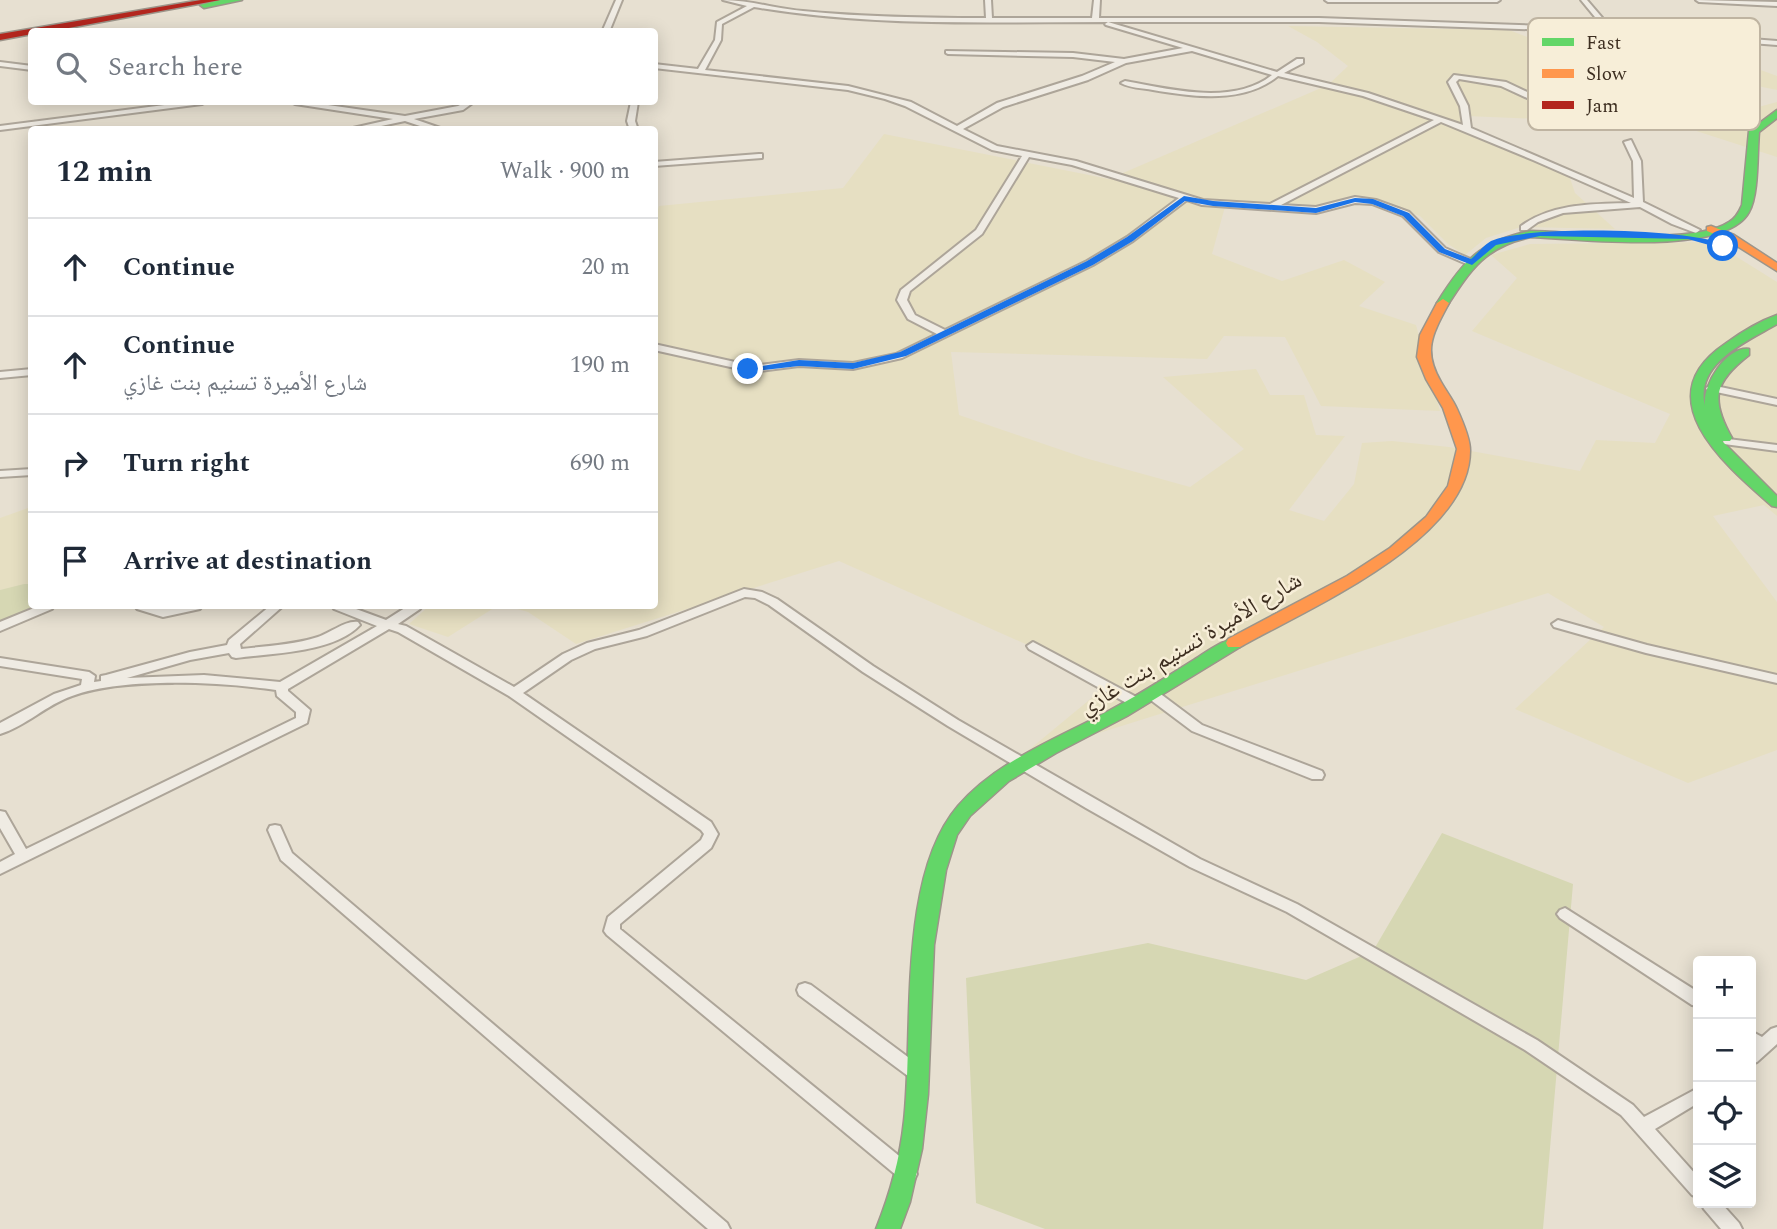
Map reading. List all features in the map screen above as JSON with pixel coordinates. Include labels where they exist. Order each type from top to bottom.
[{"type":"main road","points":[[57,28],[216,0]]},
{"type":"main road","points":[[70,28],[238,0]]},
{"type":"main road","points":[[0,38],[28,33]]},
{"type":"main road","points":[[0,38],[28,34]]},
{"type":"main road","points":[[1760,114],[1777,105]]},
{"type":"main road","points":[[1760,126],[1777,113]]},
{"type":"main road","points":[[1706,231],[1732,212],[1744,130]]},
{"type":"main road","points":[[1748,252],[1739,222],[1748,201],[1755,130]]},
{"type":"main road","name":"شارع الأميرة تسنيم بنت غازي","points":[[888,1229],[896,1214],[908,1174],[919,1074],[921,974],[938,864],[949,834],[970,804],[1025,765],[1153,695],[1262,625],[1396,550],[1450,497],[1464,471],[1466,439],[1460,424],[1425,368],[1421,347],[1429,326],[1485,248],[1508,238],[1560,233],[1706,231],[1739,222]]},
{"type":"main road","points":[[1706,231],[1777,268]]},
{"type":"main road","points":[[1706,231],[1748,252],[1777,275]]},
{"type":"main road","points":[[1777,319],[1713,360],[1697,382],[1695,397],[1698,414],[1713,439],[1777,503]]},
{"type":"main road","points":[[1777,331],[1727,364],[1711,388],[1713,416],[1728,442],[1777,490]]},
{"type":"street","points":[[607,28],[619,0]]},
{"type":"street","points":[[726,0],[771,9],[830,15],[989,21],[1320,20],[1528,27]]},
{"type":"street","points":[[771,9],[778,0]]},
{"type":"street","points":[[988,0],[989,21]]},
{"type":"street","points":[[1097,0],[1098,20]]},
{"type":"street","points":[[1328,0],[1497,0]]},
{"type":"street","points":[[1584,0],[1599,18]]},
{"type":"street","points":[[1699,0],[1777,4]]},
{"type":"street","points":[[700,72],[718,40],[719,23],[751,6]]},
{"type":"street","points":[[1098,20],[1277,74],[1325,84],[1442,119],[1611,190],[1667,220],[1706,231]]},
{"type":"street","points":[[956,129],[1000,105],[1085,78],[1124,61],[1198,48]]},
{"type":"street","points":[[948,52],[1073,55],[1124,61]]},
{"type":"street","points":[[1125,83],[1177,91],[1224,93],[1263,86],[1277,74],[1300,61]]},
{"type":"street","points":[[0,64],[28,68]]},
{"type":"street","points":[[658,67],[877,94],[908,104],[995,148],[1081,165],[1184,198],[1213,204],[1316,210],[1355,200],[1373,202],[1406,214],[1442,250],[1472,263]]},
{"type":"street","points":[[1467,129],[1464,106],[1452,82],[1457,77],[1503,84],[1528,96]]},
{"type":"street","points":[[0,128],[179,105]]},
{"type":"street","points":[[315,105],[402,118],[429,126]]},
{"type":"street","points":[[366,126],[465,105]]},
{"type":"street","points":[[634,105],[634,126]]},
{"type":"street","points":[[1270,207],[1442,119]]},
{"type":"street","points":[[1628,142],[1637,161],[1639,205]]},
{"type":"street","points":[[943,333],[911,317],[902,300],[906,290],[979,232],[1026,155]]},
{"type":"street","points":[[658,164],[759,156]]},
{"type":"street","points":[[1611,190],[1637,190]]},
{"type":"street","points":[[658,348],[744,368],[764,369],[799,363],[846,366],[903,354],[1090,263],[1130,239],[1184,198]]},
{"type":"street","points":[[1524,228],[1541,218],[1577,208],[1639,205]]},
{"type":"street","points":[[0,375],[28,372]]},
{"type":"street","points":[[1711,388],[1777,402]]},
{"type":"street","points":[[1728,442],[1777,447]]},
{"type":"street","points":[[0,474],[28,472]]},
{"type":"street","points":[[514,693],[584,649],[626,638],[728,598],[751,593],[773,602],[879,676],[1025,765],[1195,863],[1292,908],[1494,1021],[1604,1093],[1644,1126],[1693,1183]]},
{"type":"street","points":[[0,627],[41,609]]},
{"type":"street","points":[[150,609],[163,613],[182,609]]},
{"type":"street","points":[[273,609],[233,643],[236,654],[309,646],[334,638],[354,625]]},
{"type":"street","points":[[346,609],[402,629],[514,693],[702,822],[709,830],[706,844],[613,921],[613,933],[908,1174]]},
{"type":"street","points":[[0,730],[66,694],[110,682],[214,680],[282,687],[411,609]]},
{"type":"street","points":[[1559,624],[1777,679]]},
{"type":"street","points":[[1032,646],[1138,703]]},
{"type":"street","points":[[87,688],[112,676],[234,648]]},
{"type":"street","points":[[0,662],[89,676],[87,688]]},
{"type":"street","points":[[0,867],[288,730],[302,720],[305,714],[282,693],[282,687]]},
{"type":"street","points":[[1153,695],[1197,728],[1317,775]]},
{"type":"street","points":[[0,816],[23,856]]},
{"type":"street","points":[[275,830],[286,856],[721,1229]]},
{"type":"street","points":[[1565,914],[1693,997]]},
{"type":"street","points":[[805,990],[919,1074]]},
{"type":"street","points":[[1756,1046],[1777,1034]]},
{"type":"street","points":[[1644,1126],[1693,1098]]},
{"type":"street","points":[[1714,1208],[1733,1229]]},
{"type":"shaded area","points":[[1288,26],[1509,30],[1528,37],[1528,118],[1467,116],[1469,131],[1569,175],[1575,193],[1615,229],[1521,227],[1486,238],[1465,255],[1448,244],[1420,216],[1371,199],[1319,209],[1226,203],[1212,254],[1282,281],[1344,260],[1385,282],[1359,306],[1416,325],[1440,411],[1321,406],[1285,337],[1224,336],[1207,359],[951,352],[959,415],[1085,458],[1190,487],[1244,449],[1163,377],[1256,369],[1270,395],[1304,395],[1316,435],[1345,436],[1289,510],[1324,521],[1354,484],[1362,443],[1392,441],[1449,447],[1580,471],[1596,440],[1655,443],[1670,414],[1472,331],[1517,278],[1491,255],[1530,244],[1713,242],[1777,282],[1777,516],[1764,505],[1713,516],[1777,602],[1777,750],[1688,783],[1515,709],[1604,627],[1548,593],[1019,758],[1111,682],[839,561],[576,644],[528,612],[518,609],[658,609],[659,206],[843,188],[884,134],[1109,179],[1328,85],[1348,66],[1317,42]]},
{"type":"shaded area","points":[[1760,70],[1777,76],[1777,90],[1760,86]]},
{"type":"shaded area","points":[[1777,102],[1777,157],[1693,130],[1760,130],[1760,107]]},
{"type":"shaded area","points":[[28,508],[28,585],[0,590],[0,518]]},
{"type":"shaded area","points":[[426,609],[492,609],[448,637],[409,624]]},
{"type":"green space","points":[[28,584],[28,609],[0,624],[0,590]]},
{"type":"green space","points":[[1442,833],[1573,884],[1543,1229],[1045,1229],[976,1203],[966,978],[1148,943],[1306,980],[1373,951]]},
{"type":"traffic: fast","points":[[204,5],[238,0]]},
{"type":"traffic: fast","points":[[1760,126],[1777,113]]},
{"type":"traffic: fast","points":[[1443,303],[1478,256],[1515,237],[1531,234],[1663,238],[1713,232],[1731,226],[1741,217],[1747,205],[1755,130]]},
{"type":"traffic: fast","points":[[1777,319],[1735,343],[1713,360],[1700,380],[1697,400],[1702,419],[1712,439],[1744,474],[1777,503]]},
{"type":"traffic: fast","points":[[1725,438],[1712,411],[1712,390],[1723,371],[1745,352]]},
{"type":"traffic: fast","points":[[888,1229],[906,1176],[911,1149],[917,1094],[927,919],[936,870],[949,833],[964,811],[1003,776],[1050,748],[1121,712],[1234,643]]},
{"type":"traffic: slow","points":[[1711,229],[1730,237],[1777,268]]},
{"type":"traffic: slow","points":[[1234,643],[1352,579],[1395,551],[1431,521],[1455,486],[1463,449],[1450,408],[1432,379],[1424,357],[1427,335],[1443,303]]},
{"type":"traffic: jam","points":[[53,28],[216,0]]},
{"type":"traffic: jam","points":[[0,37],[28,32]]},
{"type":"route","points":[[748,369],[799,363],[853,366],[903,354],[1090,263],[1130,239],[1141,228],[1177,206],[1184,198],[1213,204],[1316,210],[1355,200],[1373,202],[1406,214],[1442,250],[1452,257],[1472,263],[1493,243],[1517,236],[1540,234],[1689,237],[1723,246]]}]
